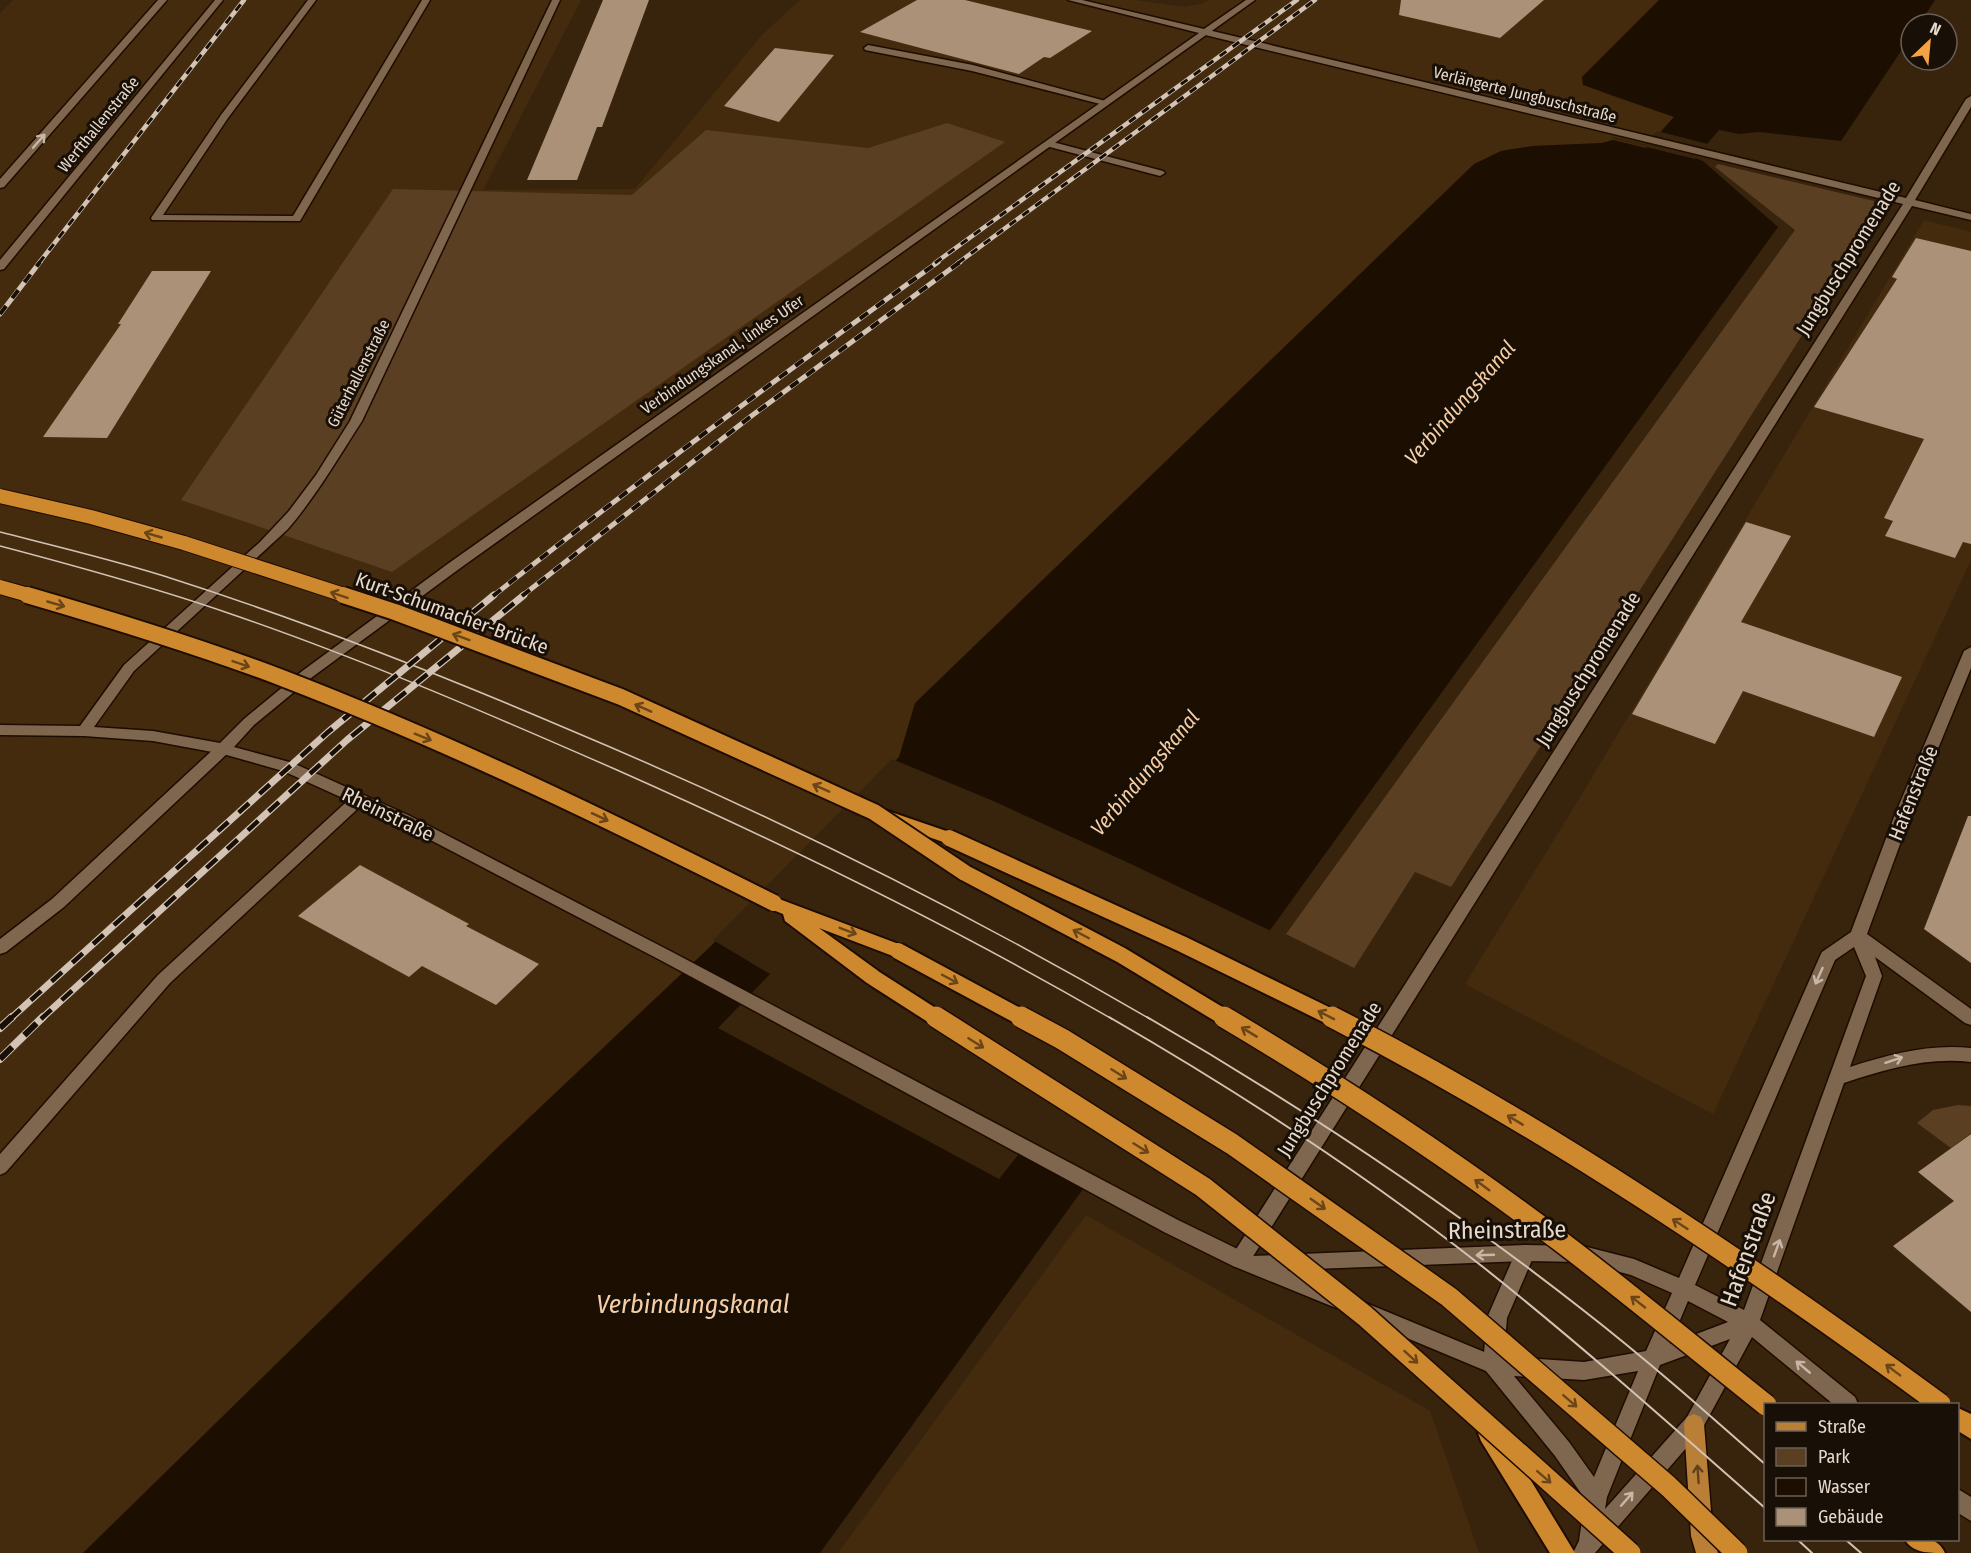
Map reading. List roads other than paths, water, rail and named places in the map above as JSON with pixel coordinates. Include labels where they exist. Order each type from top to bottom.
[{"type":"highway","name":"Kurt-Schumacher-Brücke","points":[[0,496],[92,517],[184,543],[395,612],[621,697],[874,812]]},
{"type":"highway","points":[[0,587],[118,621],[282,678],[468,756],[662,845],[774,903],[898,951],[1062,1039],[1232,1144],[1449,1297],[1668,1486],[1737,1553]]},
{"type":"highway","points":[[874,812],[950,838],[1212,956],[1411,1059],[1592,1166],[1831,1324],[1939,1403]]},
{"type":"highway","points":[[874,812],[965,873],[1120,955],[1334,1083],[1560,1241],[1764,1403]]},
{"type":"highway","points":[[774,903],[874,978],[1203,1187],[1365,1316],[1484,1425],[1630,1553]]},
{"type":"highway","points":[[1959,1419],[1971,1428]]},
{"type":"highway","points":[[1484,1425],[1563,1553]]},
{"type":"highway","points":[[1919,1541],[1933,1553]]},
{"type":"main road","points":[[1694,1424],[1702,1536],[1707,1553]]},
{"type":"street","points":[[0,185],[163,0]]},
{"type":"street","name":"Werfthallenstraße","points":[[0,267],[219,0]]},
{"type":"street","points":[[312,0],[224,117],[156,218],[296,219],[426,0]]},
{"type":"street","name":"Güterhallenstraße","points":[[84,731],[128,669],[185,615],[226,582],[285,524],[356,421],[556,0]]},
{"type":"street","name":"Verlängerte Jungbuschstraße","points":[[1072,0],[1971,217]]},
{"type":"street","name":"Verbindungskanal, linkes Ufer","points":[[0,948],[58,903],[249,722],[306,675],[454,566],[1049,144],[1104,102],[1251,0]]},
{"type":"street","points":[[868,48],[974,68],[1104,102]]},
{"type":"street","name":"Jungbuschpromenade","points":[[1245,1261],[1909,202],[1971,99]]},
{"type":"street","points":[[1049,144],[1160,173]]},
{"type":"street","name":"Hafenstraße","points":[[1586,1548],[1596,1497],[1653,1359],[1827,956],[1858,936],[1902,817],[1971,651]]},
{"type":"street","name":"Rheinstraße","points":[[0,730],[84,731],[153,736],[223,748],[288,767],[360,798],[746,999],[1171,1226],[1245,1261],[1525,1253],[1583,1254],[1634,1267],[1684,1289],[1749,1323],[1847,1403]]},
{"type":"street","points":[[0,1167],[164,979],[360,798]]},
{"type":"street","points":[[1858,936],[1971,1018]]},
{"type":"street","name":"Hafenstraße","points":[[1586,1548],[1694,1424],[1749,1323],[1874,976],[1858,936]]},
{"type":"street","points":[[1839,1078],[1916,1053],[1956,1052],[1971,1055]]},
{"type":"street","points":[[1525,1253],[1497,1318],[1493,1365],[1562,1449],[1596,1497]]},
{"type":"street","points":[[1245,1261],[1493,1365],[1584,1371],[1653,1359],[1749,1323]]},
{"type":"street","points":[[1959,1500],[1971,1511]]},
{"type":"water","name":"Verbindungskanal","points":[[1659,0],[1935,0],[1927,12],[1899,12],[1899,54],[1841,141],[1759,132],[1739,134],[1719,130],[1695,158],[1703,161],[1778,227],[820,1553],[83,1553],[496,1149],[711,946],[899,757],[915,703],[1474,164],[1501,151],[1533,146],[1602,143],[1613,140],[1646,148],[1674,117],[1583,85],[1582,77]]},
{"type":"tram line","points":[[0,532],[123,564],[216,593],[369,648],[520,709],[719,795],[865,865],[1009,940],[1150,1019]]},
{"type":"tram line","points":[[0,546],[114,577],[228,613],[375,668],[472,708],[617,770],[806,857],[991,951],[1112,1019]]},
{"type":"tram line","points":[[1109,1017],[1301,1135],[1393,1199],[1483,1267],[1555,1326],[1764,1507]]},
{"type":"tram line","points":[[1147,1017],[1315,1120],[1478,1231],[1630,1347],[1764,1463]]},
{"type":"tram line","points":[[1799,1541],[1812,1553]]},
{"type":"tram line","points":[[1847,1541],[1861,1553]]},
{"type":"railway","points":[[39,263],[244,0]]},
{"type":"railway","points":[[935,263],[1297,0]]},
{"type":"railway","points":[[958,263],[1315,0]]},
{"type":"railway","points":[[0,314],[40,262]]},
{"type":"railway","points":[[493,596],[713,427],[938,262]]},
{"type":"railway","points":[[522,596],[750,417],[960,262]]},
{"type":"railway","points":[[10,1019],[328,732],[494,595]]},
{"type":"railway","points":[[41,1019],[347,740],[524,595]]},
{"type":"railway","points":[[0,1028],[12,1017]]},
{"type":"railway","points":[[0,1059],[43,1017]]}]
